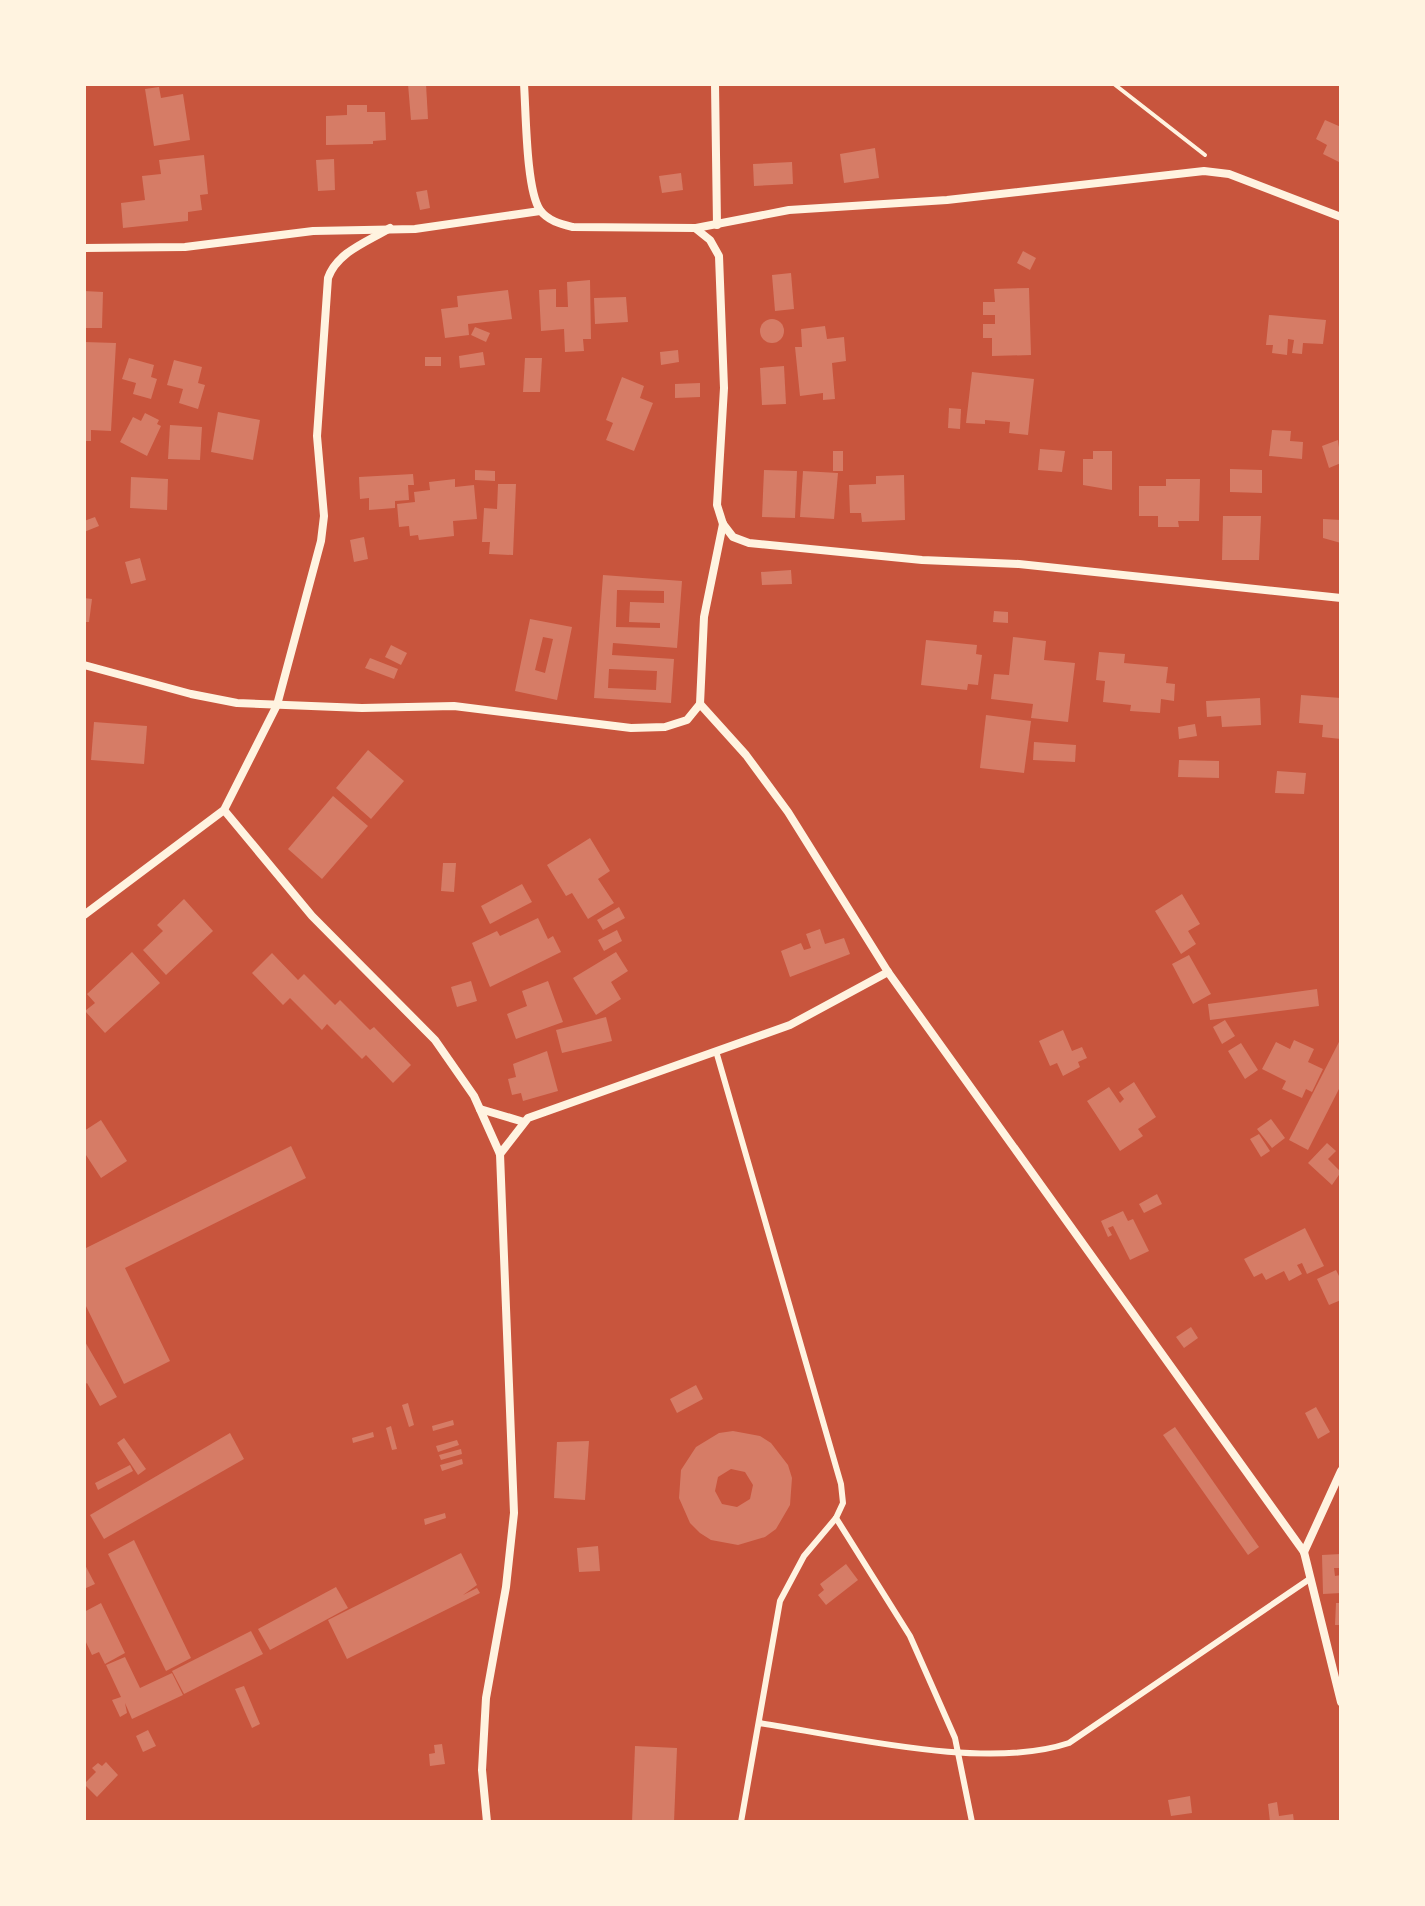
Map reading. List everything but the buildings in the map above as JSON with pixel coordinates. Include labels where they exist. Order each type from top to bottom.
[{"type":"street","points":[[524,84],[533,193],[540,211],[554,222],[573,227],[695,228],[754,214],[789,210],[947,200],[1204,171],[1229,174],[1341,217]]},
{"type":"street","points":[[715,84],[717,225]]},
{"type":"street","points":[[84,248],[185,247],[313,231],[462,224],[540,211]]},
{"type":"street","points":[[84,915],[224,810],[277,705],[321,541],[324,516],[317,436],[328,278],[333,265],[344,255],[390,228]]},
{"type":"street","points":[[695,228],[710,240],[719,256],[724,388],[717,505],[723,524],[733,537],[749,543],[922,560],[1019,564],[1341,598]]},
{"type":"street","points":[[84,665],[191,694],[277,705],[454,706],[631,728],[665,727],[687,720],[700,704],[704,617],[723,524]]},
{"type":"street","points":[[700,704],[746,755],[788,812],[888,972],[1304,1552],[1341,1702]]},
{"type":"street","points":[[224,810],[312,916],[435,1040],[480,1109],[500,1154],[514,1513],[486,1698],[482,1770],[487,1822]]},
{"type":"street","points":[[500,1154],[524,1122],[790,1025],[888,972]]},
{"type":"street","points":[[480,1109],[524,1122]]},
{"type":"street","points":[[1304,1552],[1341,1471]]},
{"type":"lane","points":[[716,1051],[841,1484],[843,1503],[836,1518],[804,1556],[780,1601],[741,1822]]},
{"type":"lane","points":[[836,1518],[910,1636],[955,1738],[972,1822]]},
{"type":"lane","points":[[759,1723],[958,1754],[1053,1748],[1069,1743],[1311,1578]]},
{"type":"path","points":[[1114,84],[1229,174]]}]
